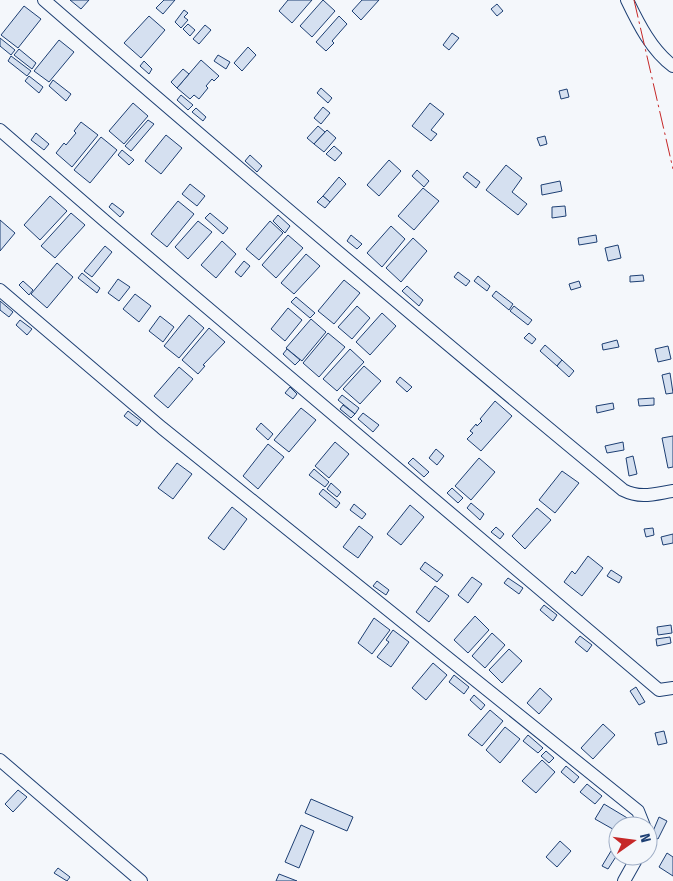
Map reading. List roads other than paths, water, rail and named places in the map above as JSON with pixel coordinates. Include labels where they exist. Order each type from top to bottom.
[{"type":"street","points":[[44,0],[444,342],[622,490],[633,495],[644,496],[673,491]]},
{"type":"street","points":[[627,0],[634,16],[661,57],[673,66]]},
{"type":"street","points":[[0,130],[113,228],[659,690],[673,688]]},
{"type":"street","points":[[0,290],[162,428],[638,811],[640,816]]},
{"type":"street","points":[[0,760],[141,881]]},
{"type":"street","points":[[624,881],[632,866]]}]
